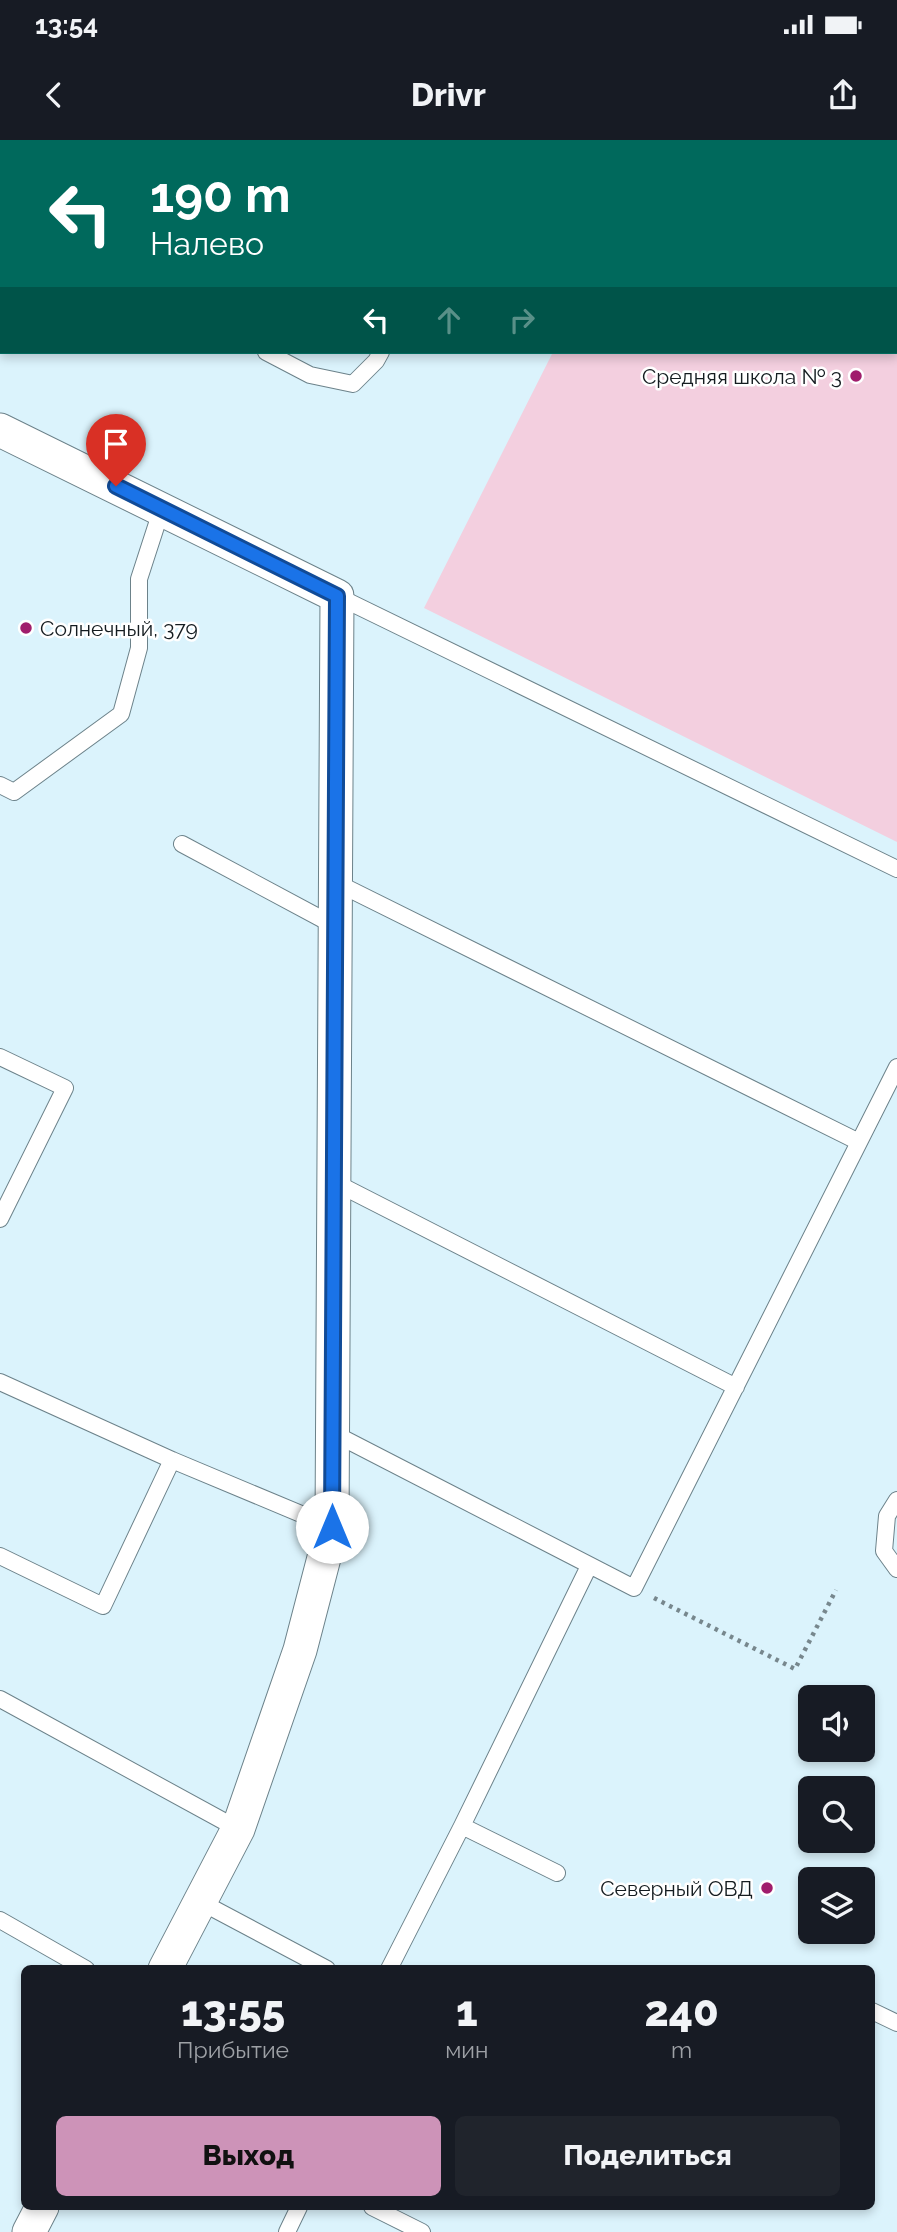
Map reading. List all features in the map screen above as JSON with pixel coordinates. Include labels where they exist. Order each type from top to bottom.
[{"type":"street","points":[[0,430],[337,596],[332,1527],[300,1650],[238,1829],[167,1965]]},
{"type":"street","points":[[29,2232],[40,2210]]},
{"type":"lane","points":[[270,354],[310,375],[353,384],[380,354]]},
{"type":"lane","points":[[0,785],[14,792],[121,714],[139,649],[139,579],[162,508]]},
{"type":"lane","points":[[337,596],[897,869]]},
{"type":"lane","points":[[182,844],[335,926]]},
{"type":"lane","points":[[335,882],[859,1142]]},
{"type":"lane","points":[[0,1057],[65,1088],[0,1219]]},
{"type":"lane","points":[[333,1433],[634,1588],[897,1067]]},
{"type":"lane","points":[[334,1182],[736,1387]]},
{"type":"lane","points":[[0,1382],[173,1460],[332,1527]]},
{"type":"lane","points":[[0,1556],[103,1606],[173,1460]]},
{"type":"lane","points":[[897,1500],[887,1516],[884,1551],[897,1569]]},
{"type":"lane","points":[[391,1965],[589,1566]]},
{"type":"lane","points":[[0,1699],[238,1829]]},
{"type":"lane","points":[[462,1826],[557,1873]]},
{"type":"lane","points":[[199,1901],[319,1965]]},
{"type":"lane","points":[[0,1920],[79,1965]]},
{"type":"lane","points":[[875,2012],[897,2023]]},
{"type":"lane","points":[[287,2232],[298,2210]]},
{"type":"lane","points":[[378,2210],[422,2232]]},
{"type":"path","points":[[634,1588],[794,1669],[836,1590]]},
{"type":"shaded area","points":[[552,354],[897,354],[897,842],[424,608]]},
{"type":"place","name":"Средняя школа № 3","points":[[856,376]]},
{"type":"place","name":"Солнечный, 379","points":[[26,628]]},
{"type":"place","name":"Северный ОВД","points":[[767,1888]]},
{"type":"route","points":[[116,486],[337,596],[332,1527]]}]
